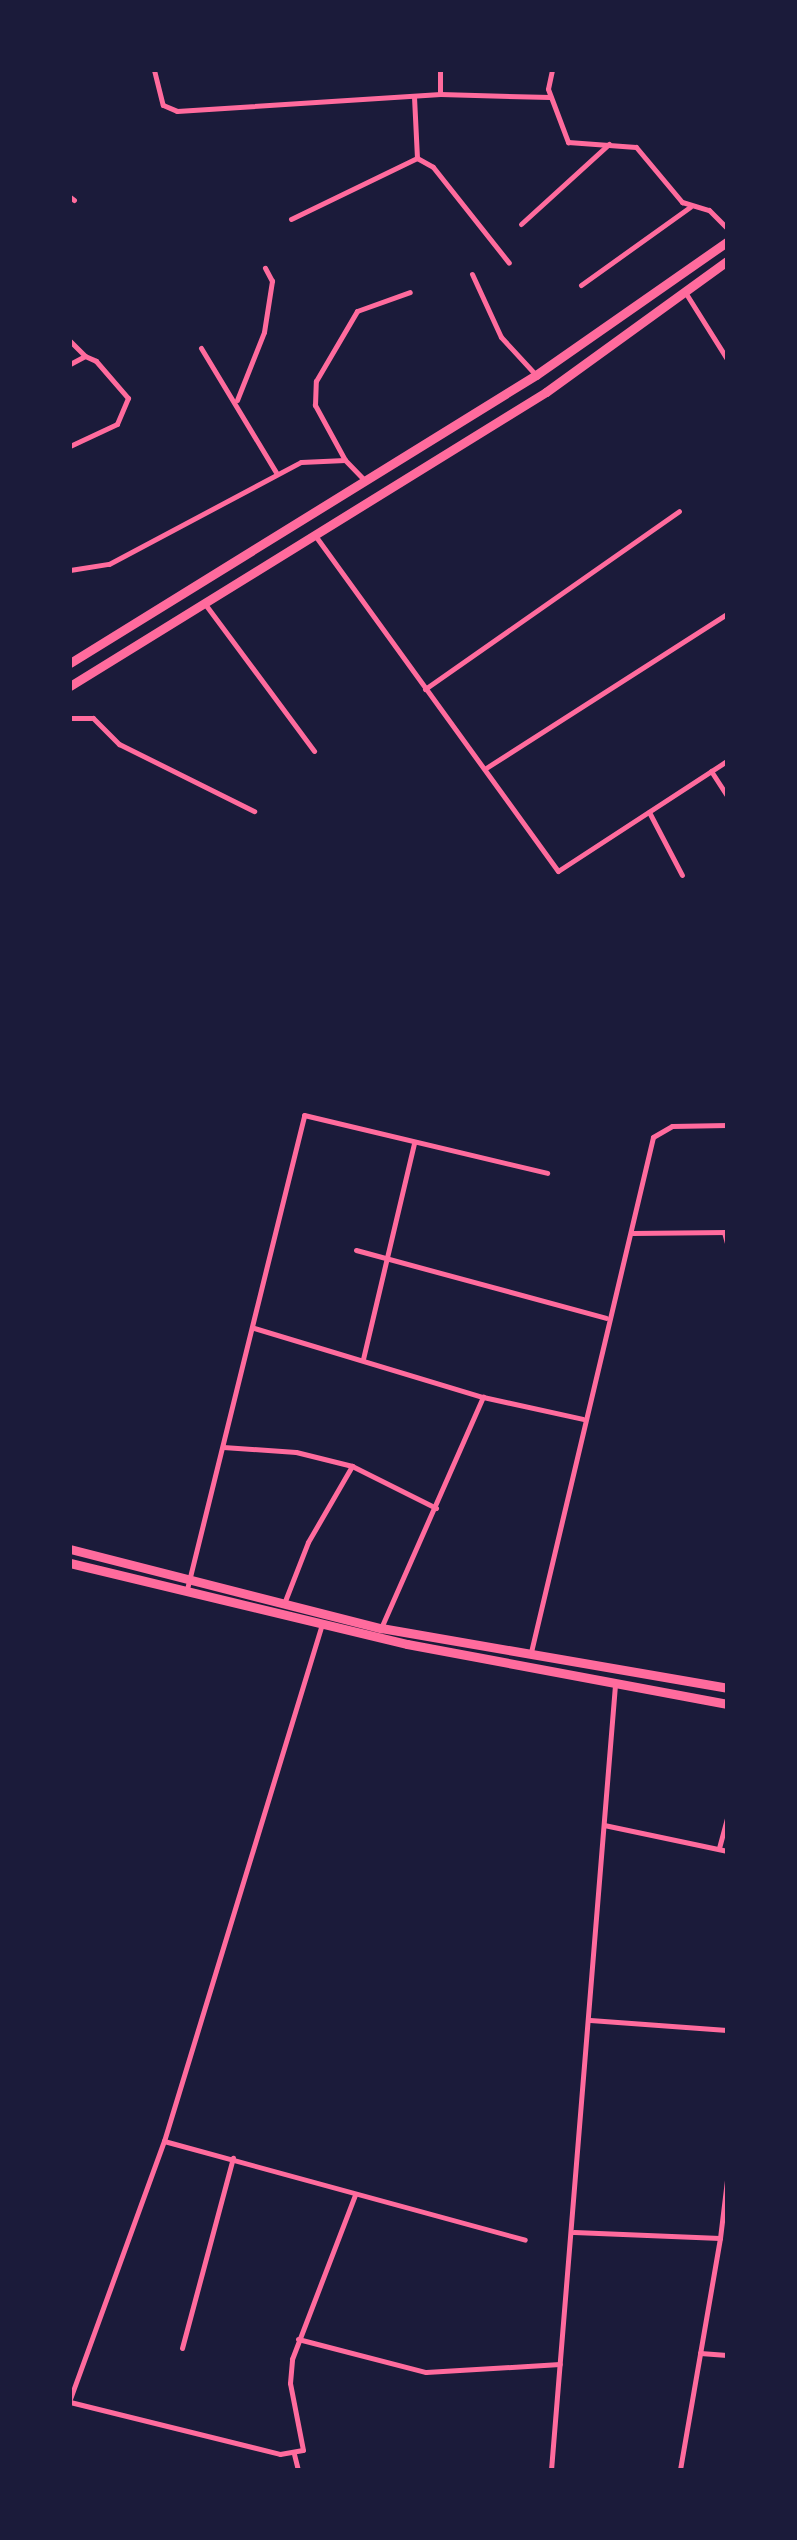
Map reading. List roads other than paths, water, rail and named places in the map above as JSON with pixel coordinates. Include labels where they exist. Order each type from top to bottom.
[{"type":"highway","points":[[70,663],[536,375],[727,242]]},
{"type":"highway","points":[[70,686],[546,392],[727,261]]},
{"type":"highway","points":[[70,1549],[322,1624],[727,1704]]},
{"type":"highway","points":[[70,1563],[285,1603],[381,1628],[727,1688]]},
{"type":"street","points":[[154,70],[169,110],[440,94],[550,97]]},
{"type":"street","points":[[440,70],[440,94]]},
{"type":"street","points":[[552,70],[550,97],[568,142],[612,142],[636,147],[690,207],[709,210],[727,228]]},
{"type":"street","points":[[414,96],[417,158]]},
{"type":"street","points":[[521,224],[612,142]]},
{"type":"street","points":[[291,219],[417,158]]},
{"type":"street","points":[[417,158],[433,167],[508,263]]},
{"type":"street","points":[[581,284],[690,207]]},
{"type":"street","points":[[237,400],[264,332],[272,293],[265,268]]},
{"type":"street","points":[[472,274],[501,338],[536,375]]},
{"type":"street","points":[[366,482],[344,460],[315,405],[316,382],[357,311],[410,292]]},
{"type":"street","points":[[686,292],[727,359]]},
{"type":"street","points":[[70,341],[119,384],[127,412],[117,424],[70,446]]},
{"type":"street","points":[[201,348],[237,400],[277,474]]},
{"type":"street","points":[[70,364],[84,356]]},
{"type":"street","points":[[70,570],[109,564],[301,462],[344,460]]},
{"type":"street","points":[[425,689],[678,511]]},
{"type":"street","points":[[314,534],[558,870],[727,761]]},
{"type":"street","points":[[205,604],[314,751]]},
{"type":"street","points":[[486,768],[727,614]]},
{"type":"street","points":[[70,718],[92,718],[119,744],[254,811]]},
{"type":"street","points":[[711,771],[727,796]]},
{"type":"street","points":[[649,812],[682,875]]},
{"type":"street","points":[[188,1584],[304,1115],[547,1173]]},
{"type":"street","points":[[530,1655],[606,1318],[632,1233],[653,1137],[672,1126],[727,1125]]},
{"type":"street","points":[[363,1360],[414,1143]]},
{"type":"street","points":[[632,1233],[726,1232],[727,1242]]},
{"type":"street","points":[[356,1250],[606,1318]]},
{"type":"street","points":[[254,1328],[483,1397],[584,1419]]},
{"type":"street","points":[[381,1628],[483,1397]]},
{"type":"street","points":[[223,1447],[296,1452],[352,1466],[436,1508]]},
{"type":"street","points":[[285,1603],[308,1542],[352,1466]]},
{"type":"street","points":[[322,1624],[164,2141],[70,2400],[294,2454],[303,2450],[290,2383],[298,2339],[355,2196]]},
{"type":"street","points":[[551,2470],[616,1684]]},
{"type":"street","points":[[719,1848],[727,1818]]},
{"type":"street","points":[[604,1825],[727,1851]]},
{"type":"street","points":[[590,2020],[727,2030]]},
{"type":"street","points":[[164,2141],[525,2240]]},
{"type":"street","points":[[182,2348],[234,2158]]},
{"type":"street","points":[[680,2470],[727,2180]]},
{"type":"street","points":[[572,2232],[720,2238]]},
{"type":"street","points":[[298,2339],[426,2372],[560,2364]]},
{"type":"street","points":[[700,2353],[727,2355]]},
{"type":"street","points":[[294,2454],[298,2470]]}]
